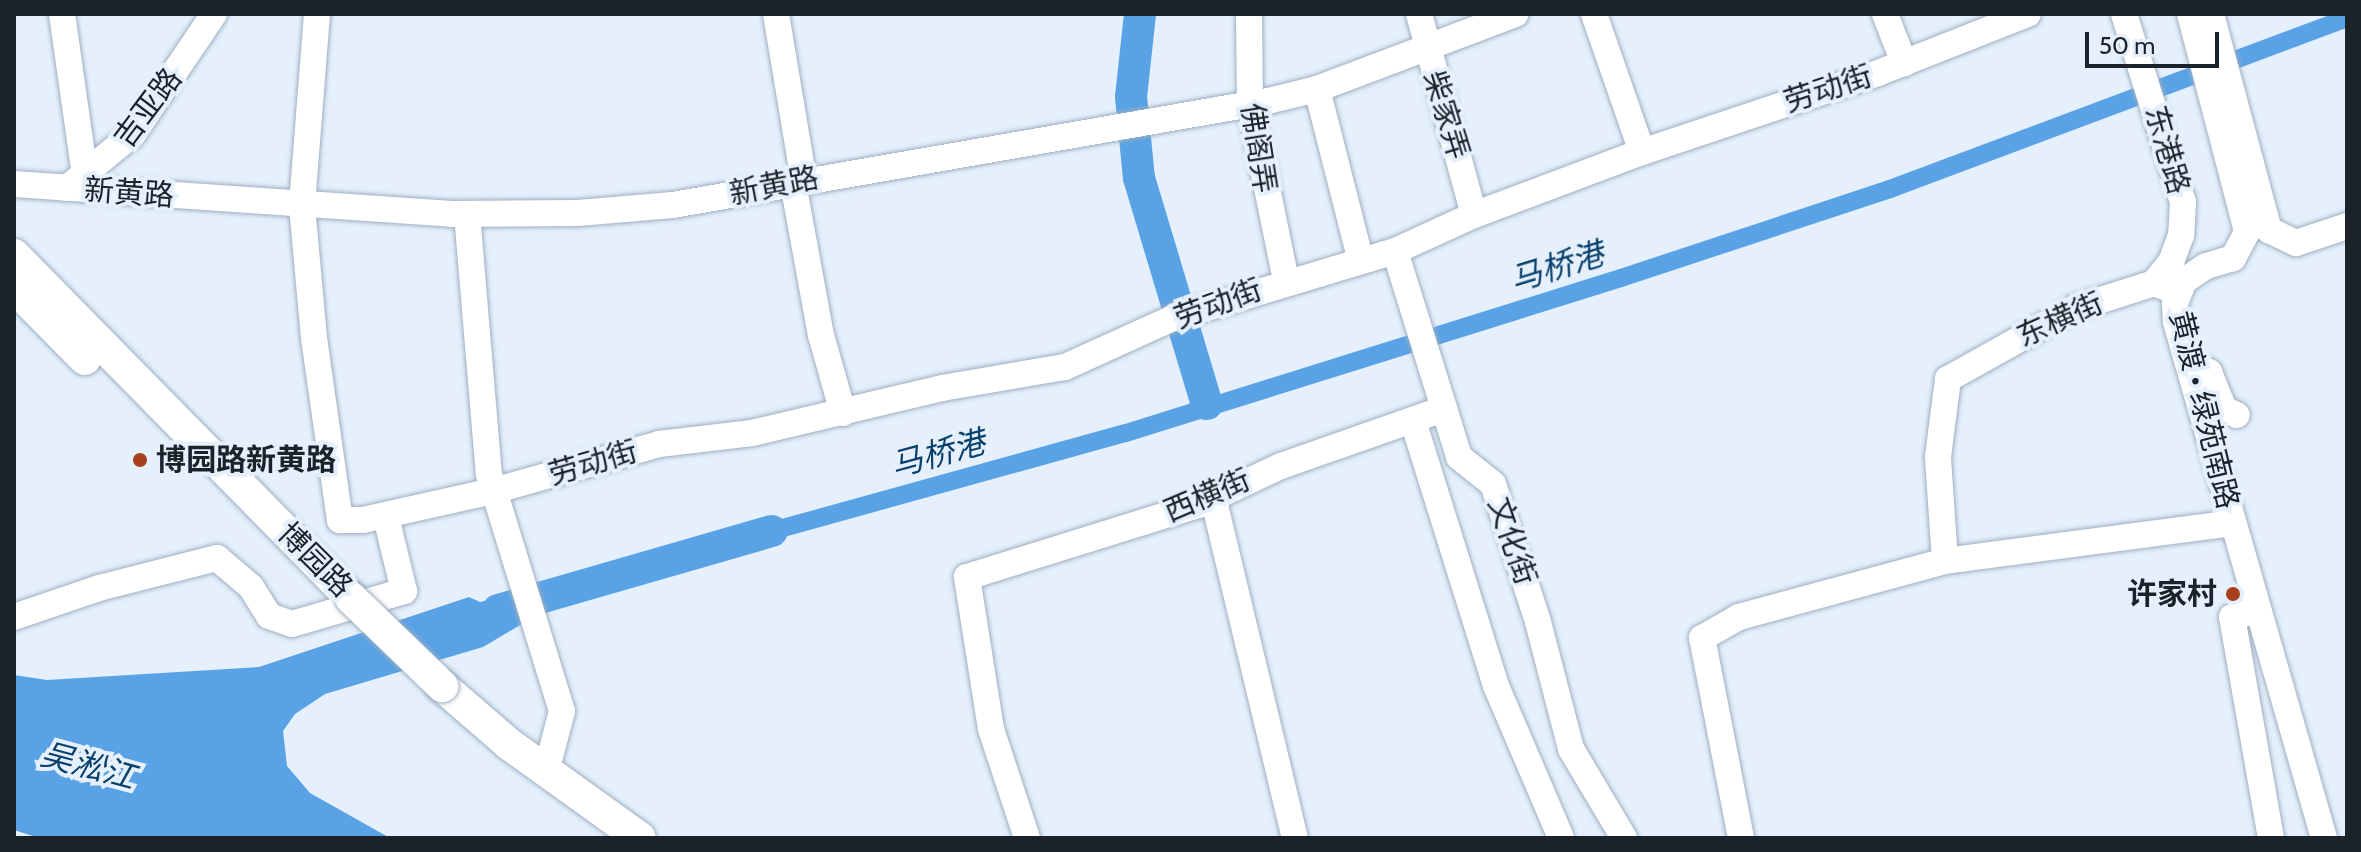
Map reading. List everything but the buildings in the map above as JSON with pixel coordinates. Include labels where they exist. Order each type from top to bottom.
[{"type":"main road","name":"博园路","points":[[14,255],[340,601]]},
{"type":"main road","name":"博园路","points":[[14,287],[430,689],[601,838]]},
{"type":"main road","name":"博园路","points":[[430,689],[640,838]]},
{"type":"street","points":[[62,14],[80,184]]},
{"type":"street","name":"吉亚路","points":[[80,184],[141,124],[214,14]]},
{"type":"street","points":[[302,206],[317,14]]},
{"type":"street","points":[[776,14],[821,335],[843,413]]},
{"type":"street","name":"佛阁弄","points":[[1249,14],[1250,105],[1286,280]]},
{"type":"street","name":"柴家弄","points":[[1419,14],[1474,215]]},
{"type":"street","name":"新黄路","points":[[14,184],[80,184],[302,206],[467,214],[628,209],[1250,105],[1317,89],[1515,14]]},
{"type":"street","points":[[1594,14],[1642,152]]},
{"type":"street","points":[[1885,14],[1904,63]]},
{"type":"street","name":"劳动街","points":[[302,206],[340,520],[386,517],[493,491],[659,444],[752,433],[942,388],[1065,367],[1180,315],[1286,280],[1395,251],[1474,215],[1642,152],[1904,63],[2028,14]]},
{"type":"street","name":"黄渡 • 绿苑南路","points":[[2201,16],[2225,103],[2269,230],[2296,243],[2347,226]]},
{"type":"street","name":"东港路","points":[[2128,26],[2171,153],[2183,226],[2166,288]]},
{"type":"street","points":[[1317,89],[1360,258]]},
{"type":"street","name":"黄渡 • 绿苑南路","points":[[2225,103],[2247,232],[2233,258],[2194,272],[2166,288],[2324,838]]},
{"type":"street","points":[[467,214],[493,491],[562,711],[546,772]]},
{"type":"street","name":"文化街","points":[[1395,251],[1463,464],[1483,472],[1493,484],[1538,622],[1571,749],[1624,838]]},
{"type":"street","name":"东横街","points":[[1945,561],[1938,466],[1948,379],[2056,317],[2166,288]]},
{"type":"street","points":[[2187,361],[2209,372],[2224,409],[2237,415]]},
{"type":"street","name":"西横街","points":[[1027,838],[991,729],[967,577],[1213,497],[1281,466],[1444,409]]},
{"type":"street","points":[[1413,421],[1496,686],[1561,838]]},
{"type":"street","points":[[1213,497],[1295,838]]},
{"type":"street","points":[[14,617],[99,588],[217,558],[251,587],[269,616],[292,624],[404,591],[386,517]]},
{"type":"street","points":[[1741,838],[1702,638],[1739,617],[1945,561],[2232,523]]},
{"type":"street","points":[[2257,610],[2232,617],[2271,838]]},
{"type":"water","name":"吴淞江","points":[[514,594],[522,624],[483,647],[325,694],[295,714],[283,731],[287,766],[310,793],[390,838],[39,838],[14,830],[14,675],[47,680],[259,667],[469,597],[480,602]]},
{"type":"waterway","points":[[1140,14],[1131,97],[1139,178],[1207,404]]},
{"type":"waterway","name":"马桥港","points":[[772,531],[1126,433],[1621,278],[1890,189],[2347,18]]},
{"type":"waterway","points":[[498,610],[772,531]]},
{"type":"place","name":"博园路新黄路","points":[[140,460]]},
{"type":"place","name":"许家村","points":[[2233,594]]}]
